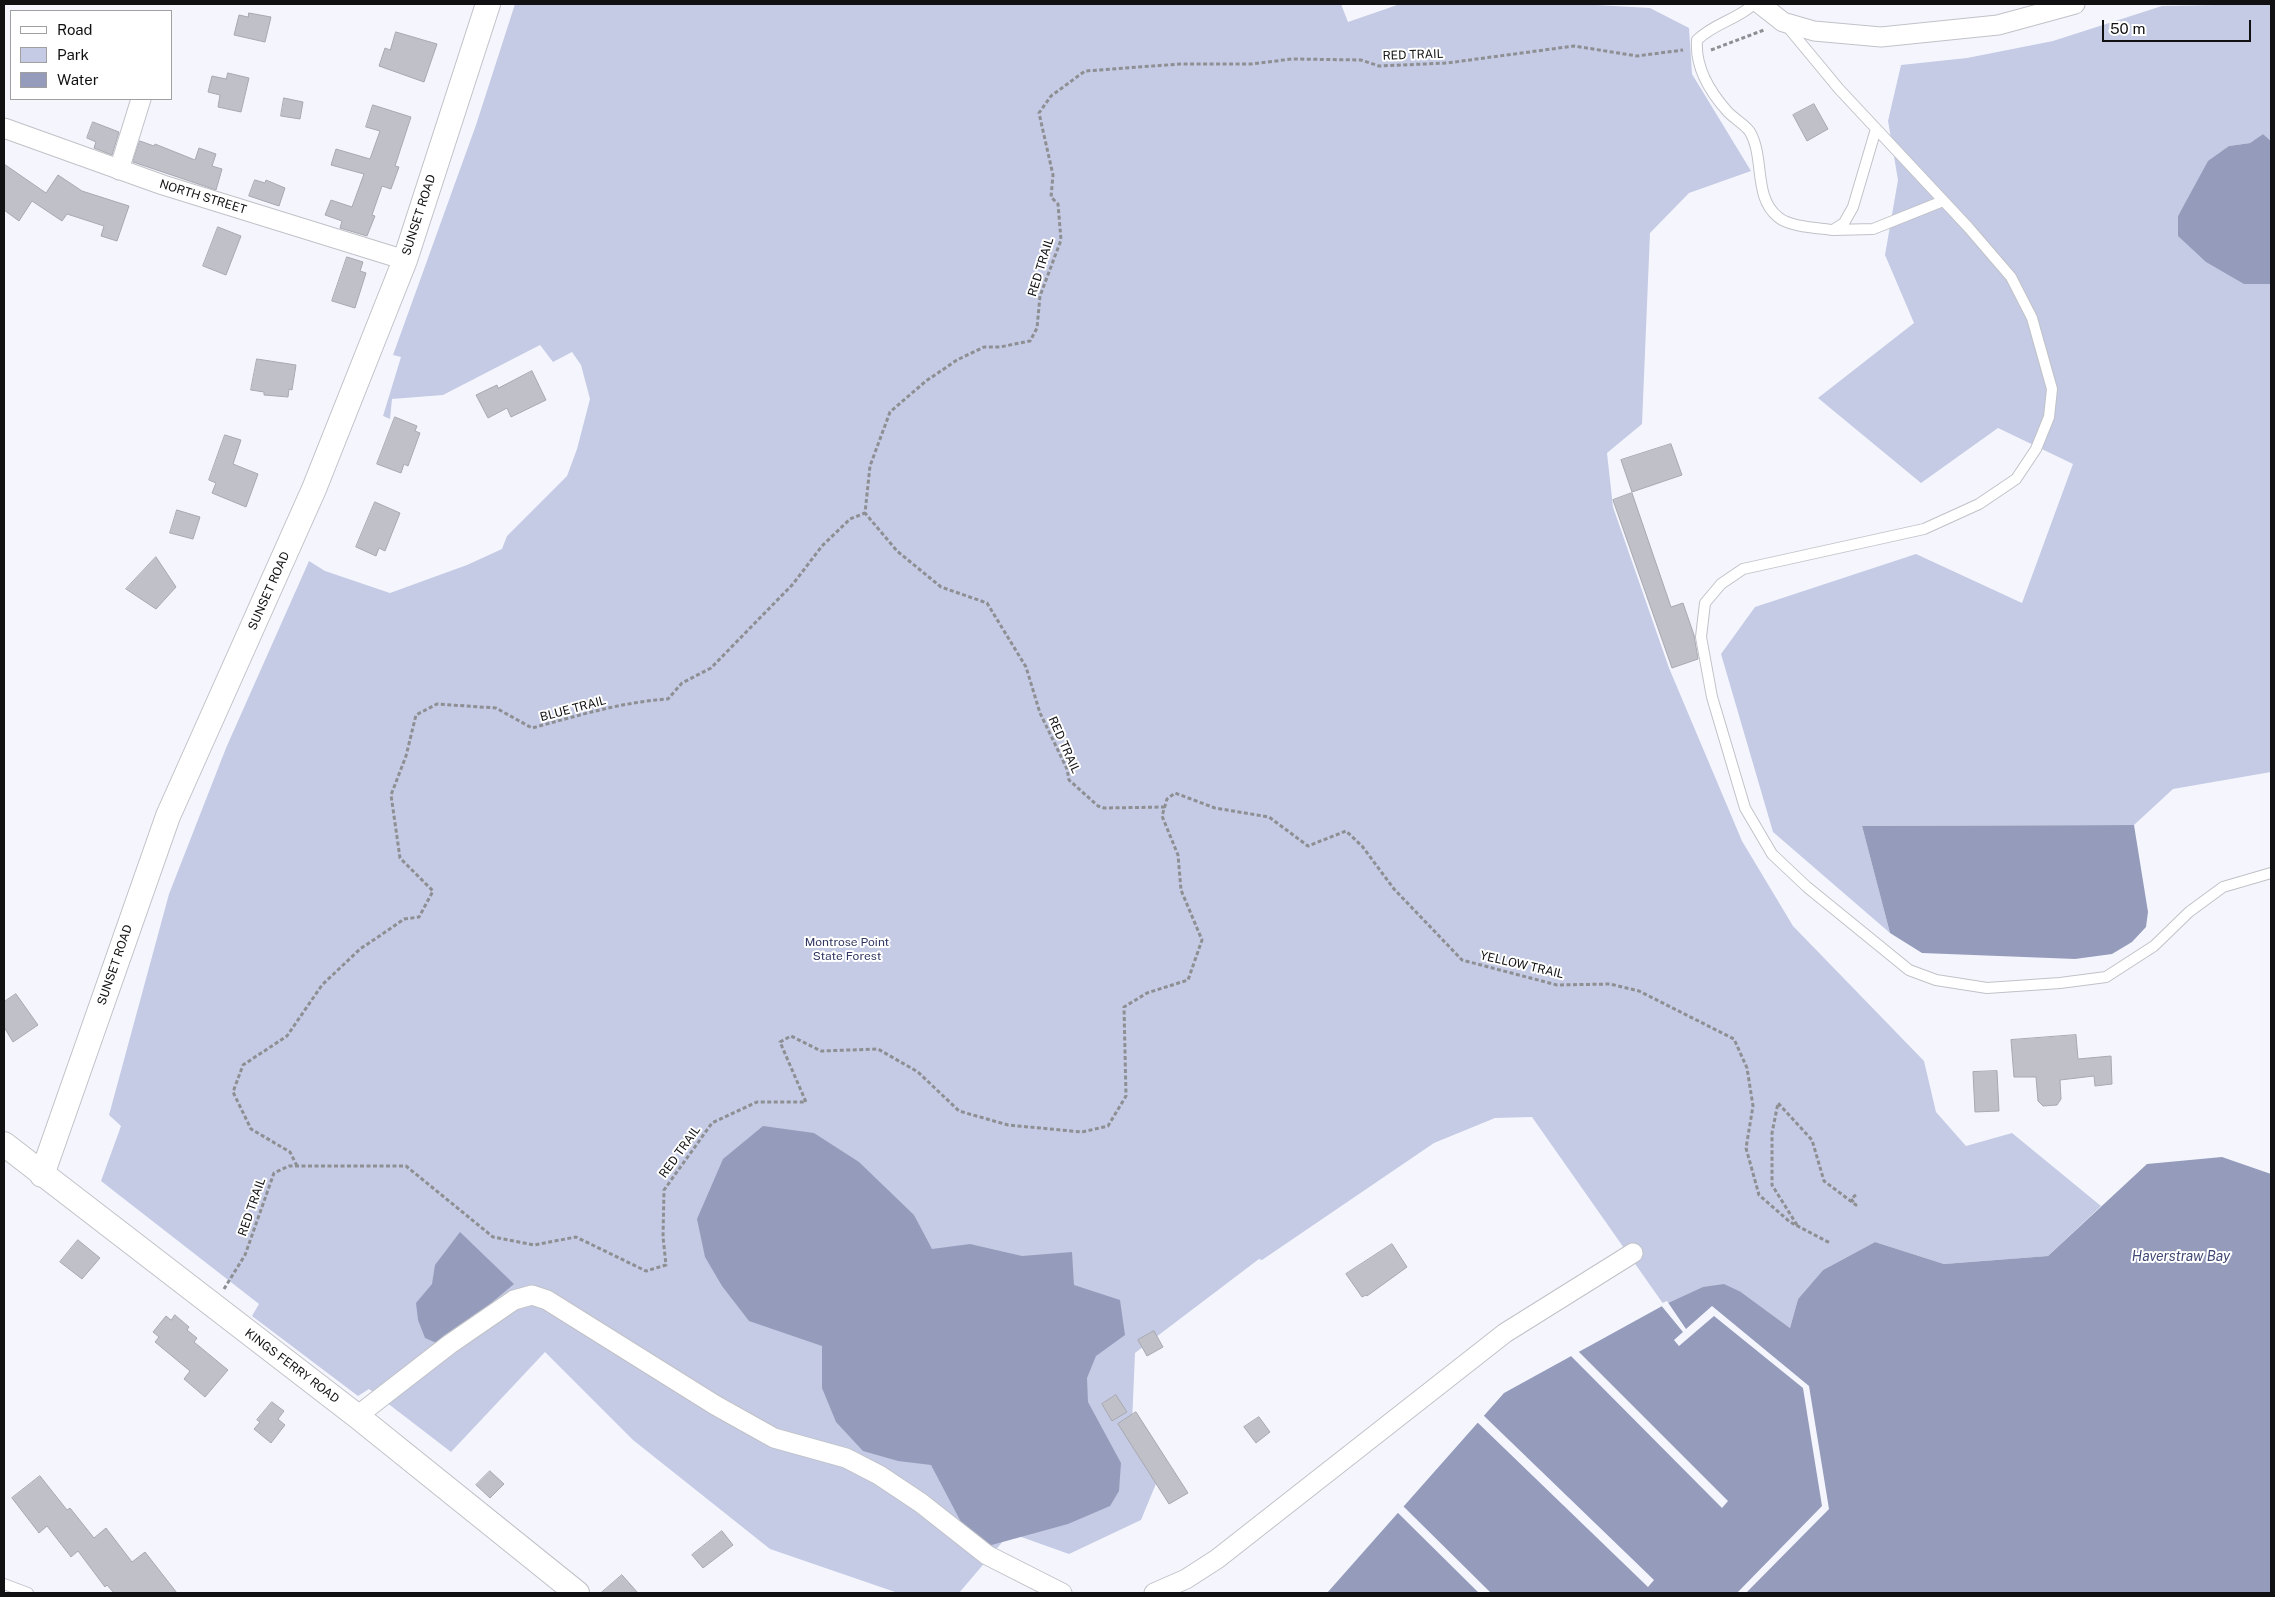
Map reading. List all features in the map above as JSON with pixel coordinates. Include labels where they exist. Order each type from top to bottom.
[{"type":"street","name":"SUNSET ROAD","points":[[42,1175],[168,816],[314,489],[405,260],[488,4]]},
{"type":"street","points":[[1760,4],[1783,22],[1814,31],[1881,37],[1998,25],[2076,4]]},
{"type":"street","points":[[119,170],[141,100]]},
{"type":"street","name":"NORTH STREET","points":[[4,128],[163,185],[405,260]]},
{"type":"street","name":"KINGS FERRY ROAD","points":[[4,1144],[357,1416],[577,1593]]},
{"type":"street","points":[[1154,1593],[1186,1578],[1217,1559],[1505,1333],[1633,1253]]},
{"type":"street","points":[[357,1416],[458,1338],[514,1300],[532,1295],[547,1300],[715,1404],[774,1438],[846,1458],[879,1475],[921,1503],[987,1555],[1062,1593]]},
{"type":"lane","points":[[1754,4],[1741,15],[1710,28],[1697,40],[1696,56],[1703,76],[1714,93],[1728,112],[1749,130],[1757,147],[1765,200],[1778,218],[1800,225],[1833,230],[1873,229],[1944,201]]},
{"type":"lane","points":[[1783,22],[1839,89],[1944,201],[2011,277],[2032,318],[2052,390],[2049,417],[2036,449],[2016,479],[1979,504],[1924,529],[1743,569],[1721,584],[1705,603],[1701,637],[1712,697],[1745,808],[1772,854],[1807,887],[1909,970],[1936,980],[1987,988],[2060,983],[2106,977],[2154,946],[2189,912],[2223,887],[2271,873]]},
{"type":"lane","points":[[1833,230],[1844,223],[1853,208],[1876,130]]},
{"type":"lane","points":[[4,1584],[28,1593]]},
{"type":"path","name":"RED TRAIL","points":[[214,1306],[245,1255],[274,1173],[289,1166],[406,1166],[493,1237],[534,1245],[576,1237],[646,1271],[666,1266],[663,1237],[664,1190],[712,1123],[757,1102],[806,1102],[780,1042],[791,1036],[821,1051],[878,1049],[918,1072],[959,1111],[1008,1124],[1082,1132],[1108,1126],[1126,1096],[1124,1007],[1148,992],[1188,980],[1202,940],[1181,890],[1178,855],[1162,816],[1165,808],[1104,808],[1098,806],[1068,780],[1066,769],[1040,713],[1026,667],[987,603],[941,587],[897,551],[865,513],[870,466],[890,412],[926,381],[957,360],[984,347],[1000,347],[1030,341],[1037,328],[1040,296],[1061,240],[1058,204],[1051,197],[1053,175],[1039,113],[1051,96],[1085,71],[1180,64],[1251,64],[1292,59],[1361,60],[1379,66],[1447,63],[1574,46],[1637,56],[1711,50],[1783,22]]},
{"type":"path","name":"BLUE TRAIL","points":[[298,1166],[290,1152],[251,1129],[233,1092],[243,1065],[288,1036],[322,984],[360,949],[374,939],[404,919],[420,917],[433,891],[400,858],[391,795],[406,756],[416,715],[437,704],[496,708],[532,728],[598,710],[642,701],[668,699],[682,683],[711,668],[793,584],[822,546],[850,519],[865,513]]},
{"type":"path","name":"YELLOW TRAIL","points":[[1165,808],[1167,799],[1175,793],[1215,808],[1269,817],[1308,846],[1346,831],[1362,846],[1394,889],[1462,960],[1557,985],[1610,984],[1640,991],[1734,1038],[1747,1068],[1753,1106],[1746,1148],[1759,1195],[1790,1222],[1830,1242]]},
{"type":"path","points":[[1797,1226],[1772,1185],[1772,1134],[1778,1103],[1812,1140],[1824,1181],[1856,1205],[1851,1199],[1857,1194]]},
{"type":"green space","name":"Montrose Point State Forest","points":[[515,4],[1341,4],[1348,22],[1400,4],[1579,4],[1650,8],[1689,28],[1692,74],[1751,171],[1689,193],[1650,233],[1642,424],[1607,453],[1613,507],[1669,668],[1742,841],[1793,926],[1924,1061],[1936,1112],[1966,1146],[2012,1133],[2101,1206],[2048,1256],[1944,1264],[1875,1242],[1823,1270],[1798,1299],[1790,1328],[1741,1292],[1664,1305],[1532,1117],[1495,1118],[1434,1143],[1262,1260],[1259,1259],[1135,1353],[1132,1424],[1160,1474],[1141,1520],[1069,1554],[1010,1533],[959,1593],[898,1593],[770,1549],[633,1440],[545,1352],[451,1452],[369,1389],[358,1396],[252,1316],[259,1304],[101,1181],[121,1126],[109,1115],[169,894],[226,748],[309,561],[325,571],[390,593],[467,565],[502,549],[507,536],[567,476],[577,449],[590,399],[581,365],[572,352],[553,362],[540,345],[443,395],[392,399],[390,419],[383,416],[401,357],[393,355],[476,125]]},
{"type":"green space","points":[[2271,4],[2271,141],[2263,134],[2250,143],[2229,146],[2190,196],[2178,216],[2244,284],[2271,284],[2271,772],[2173,789],[2134,825],[1862,826],[1890,933],[1773,832],[1721,654],[1755,607],[1916,554],[2022,603],[2073,464],[1998,428],[1921,483],[1818,398],[1914,323],[1885,255],[1898,180],[1888,121],[1901,65],[1967,58],[2053,41],[2162,6]]},
{"type":"water","points":[[2263,134],[2271,141],[2271,284],[2244,284],[2206,262],[2178,236],[2178,216],[2208,161],[2229,146],[2250,143]]},
{"type":"water","points":[[2134,825],[2148,912],[2146,927],[2132,942],[2112,954],[2075,959],[1922,953],[1890,933],[1862,826]]},
{"type":"water","points":[[763,1126],[814,1133],[859,1162],[914,1215],[932,1249],[970,1244],[1022,1256],[1072,1252],[1074,1285],[1120,1300],[1125,1335],[1096,1356],[1087,1378],[1088,1402],[1121,1463],[1119,1491],[1110,1506],[1068,1524],[988,1546],[961,1522],[931,1465],[898,1461],[863,1451],[836,1422],[822,1388],[822,1346],[749,1321],[722,1286],[705,1257],[697,1219],[723,1159]]},
{"type":"water","name":"Haverstraw Bay","points":[[2222,1157],[2271,1174],[2271,1593],[1327,1593],[1504,1393],[1664,1305],[1703,1287],[1724,1284],[1741,1292],[1790,1328],[1798,1299],[1823,1270],[1875,1242],[1944,1264],[2048,1256],[2147,1164]]},
{"type":"water","points":[[460,1232],[514,1284],[441,1345],[425,1338],[418,1320],[416,1303],[432,1284],[435,1265]]},
{"type":"pier","points":[[1667,1301],[1686,1329],[1712,1306],[1809,1386],[1829,1509],[1746,1593],[1737,1593],[1822,1506],[1803,1388],[1714,1316],[1679,1346],[1674,1340],[1683,1332],[1660,1304]]},
{"type":"pier","points":[[1577,1350],[1728,1501],[1722,1508],[1569,1354]]},
{"type":"pier","points":[[1482,1414],[1654,1580],[1648,1587],[1476,1421]]},
{"type":"pier","points":[[1402,1505],[1491,1593],[1479,1593],[1396,1511]]},
{"type":"building","points":[[249,13],[271,17],[265,42],[234,35],[239,15],[248,17]]},
{"type":"building","points":[[396,32],[437,44],[424,82],[379,66],[385,48],[390,50]]},
{"type":"building","points":[[228,73],[249,78],[241,112],[218,107],[220,95],[208,92],[212,76],[226,79]]},
{"type":"building","points":[[284,98],[303,102],[300,119],[281,116]]},
{"type":"building","points":[[1814,104],[1828,129],[1807,141],[1793,115]]},
{"type":"building","points":[[373,105],[411,117],[395,166],[399,167],[391,189],[382,186],[372,215],[375,216],[367,236],[340,228],[342,221],[325,215],[331,200],[352,207],[364,174],[331,165],[336,149],[370,159],[380,131],[366,127]]},
{"type":"building","points":[[93,122],[119,132],[112,155],[94,148],[96,142],[87,138]]},
{"type":"building","points":[[140,141],[154,146],[155,144],[195,160],[199,148],[216,154],[212,166],[222,169],[216,190],[133,162]]},
{"type":"building","points":[[4,164],[46,193],[58,175],[82,191],[129,206],[117,241],[101,236],[104,226],[67,214],[62,221],[32,201],[19,221],[4,210]]},
{"type":"building","points":[[255,180],[265,183],[266,180],[285,188],[279,206],[249,196]]},
{"type":"building","points":[[218,227],[241,236],[226,275],[203,266]]},
{"type":"building","points":[[347,257],[363,262],[360,271],[366,273],[355,308],[332,301]]},
{"type":"building","points":[[257,359],[296,365],[292,390],[289,389],[288,397],[264,395],[264,392],[251,390]]},
{"type":"building","points":[[532,371],[546,400],[511,417],[507,408],[488,418],[476,395],[497,385],[498,388]]},
{"type":"building","points":[[395,417],[417,426],[415,431],[420,433],[408,466],[404,464],[401,473],[377,464]]},
{"type":"building","points":[[225,435],[241,440],[233,464],[258,474],[246,507],[212,493],[216,483],[209,480]]},
{"type":"building","points":[[1671,444],[1682,475],[1632,492],[1621,460]]},
{"type":"building","points":[[1632,493],[1671,607],[1683,603],[1694,635],[1698,659],[1672,668],[1613,500]]},
{"type":"building","points":[[375,502],[400,513],[385,551],[379,548],[376,556],[356,547]]},
{"type":"building","points":[[177,510],[200,517],[193,539],[170,533]]},
{"type":"building","points":[[156,557],[176,587],[156,609],[126,589]]},
{"type":"building","points":[[16,994],[38,1025],[13,1042],[4,1027],[4,1002]]},
{"type":"building","points":[[2076,1035],[2078,1059],[2111,1056],[2112,1084],[2095,1086],[2094,1076],[2060,1080],[2061,1099],[2057,1105],[2043,1106],[2038,1101],[2036,1077],[2014,1077],[2011,1040]]},
{"type":"building","points":[[1997,1071],[1999,1111],[1975,1112],[1973,1072]]},
{"type":"building","points":[[78,1240],[100,1258],[82,1279],[60,1262]]},
{"type":"building","points":[[1392,1244],[1407,1267],[1367,1296],[1362,1297],[1346,1274]]},
{"type":"building","points":[[175,1315],[189,1327],[187,1330],[197,1338],[194,1342],[228,1370],[205,1397],[184,1379],[190,1371],[155,1342],[159,1337],[153,1332],[166,1316],[171,1320]]},
{"type":"building","points":[[1154,1331],[1163,1347],[1147,1356],[1138,1340]]},
{"type":"building","points":[[1116,1395],[1127,1412],[1112,1421],[1102,1404]]},
{"type":"building","points":[[272,1402],[284,1411],[278,1419],[285,1425],[271,1443],[254,1429],[260,1422],[257,1420]]},
{"type":"building","points":[[1136,1412],[1188,1493],[1169,1504],[1118,1424]]},
{"type":"building","points":[[1259,1417],[1270,1432],[1256,1443],[1244,1427]]},
{"type":"building","points":[[490,1471],[504,1484],[490,1498],[476,1485]]},
{"type":"building","points":[[40,1476],[67,1510],[70,1508],[94,1538],[106,1528],[132,1562],[145,1552],[177,1593],[114,1593],[107,1585],[105,1587],[78,1551],[71,1557],[47,1526],[39,1533],[12,1498]]},
{"type":"building","points":[[722,1531],[733,1545],[703,1568],[692,1555]]},
{"type":"building","points":[[622,1575],[638,1593],[601,1593]]}]
